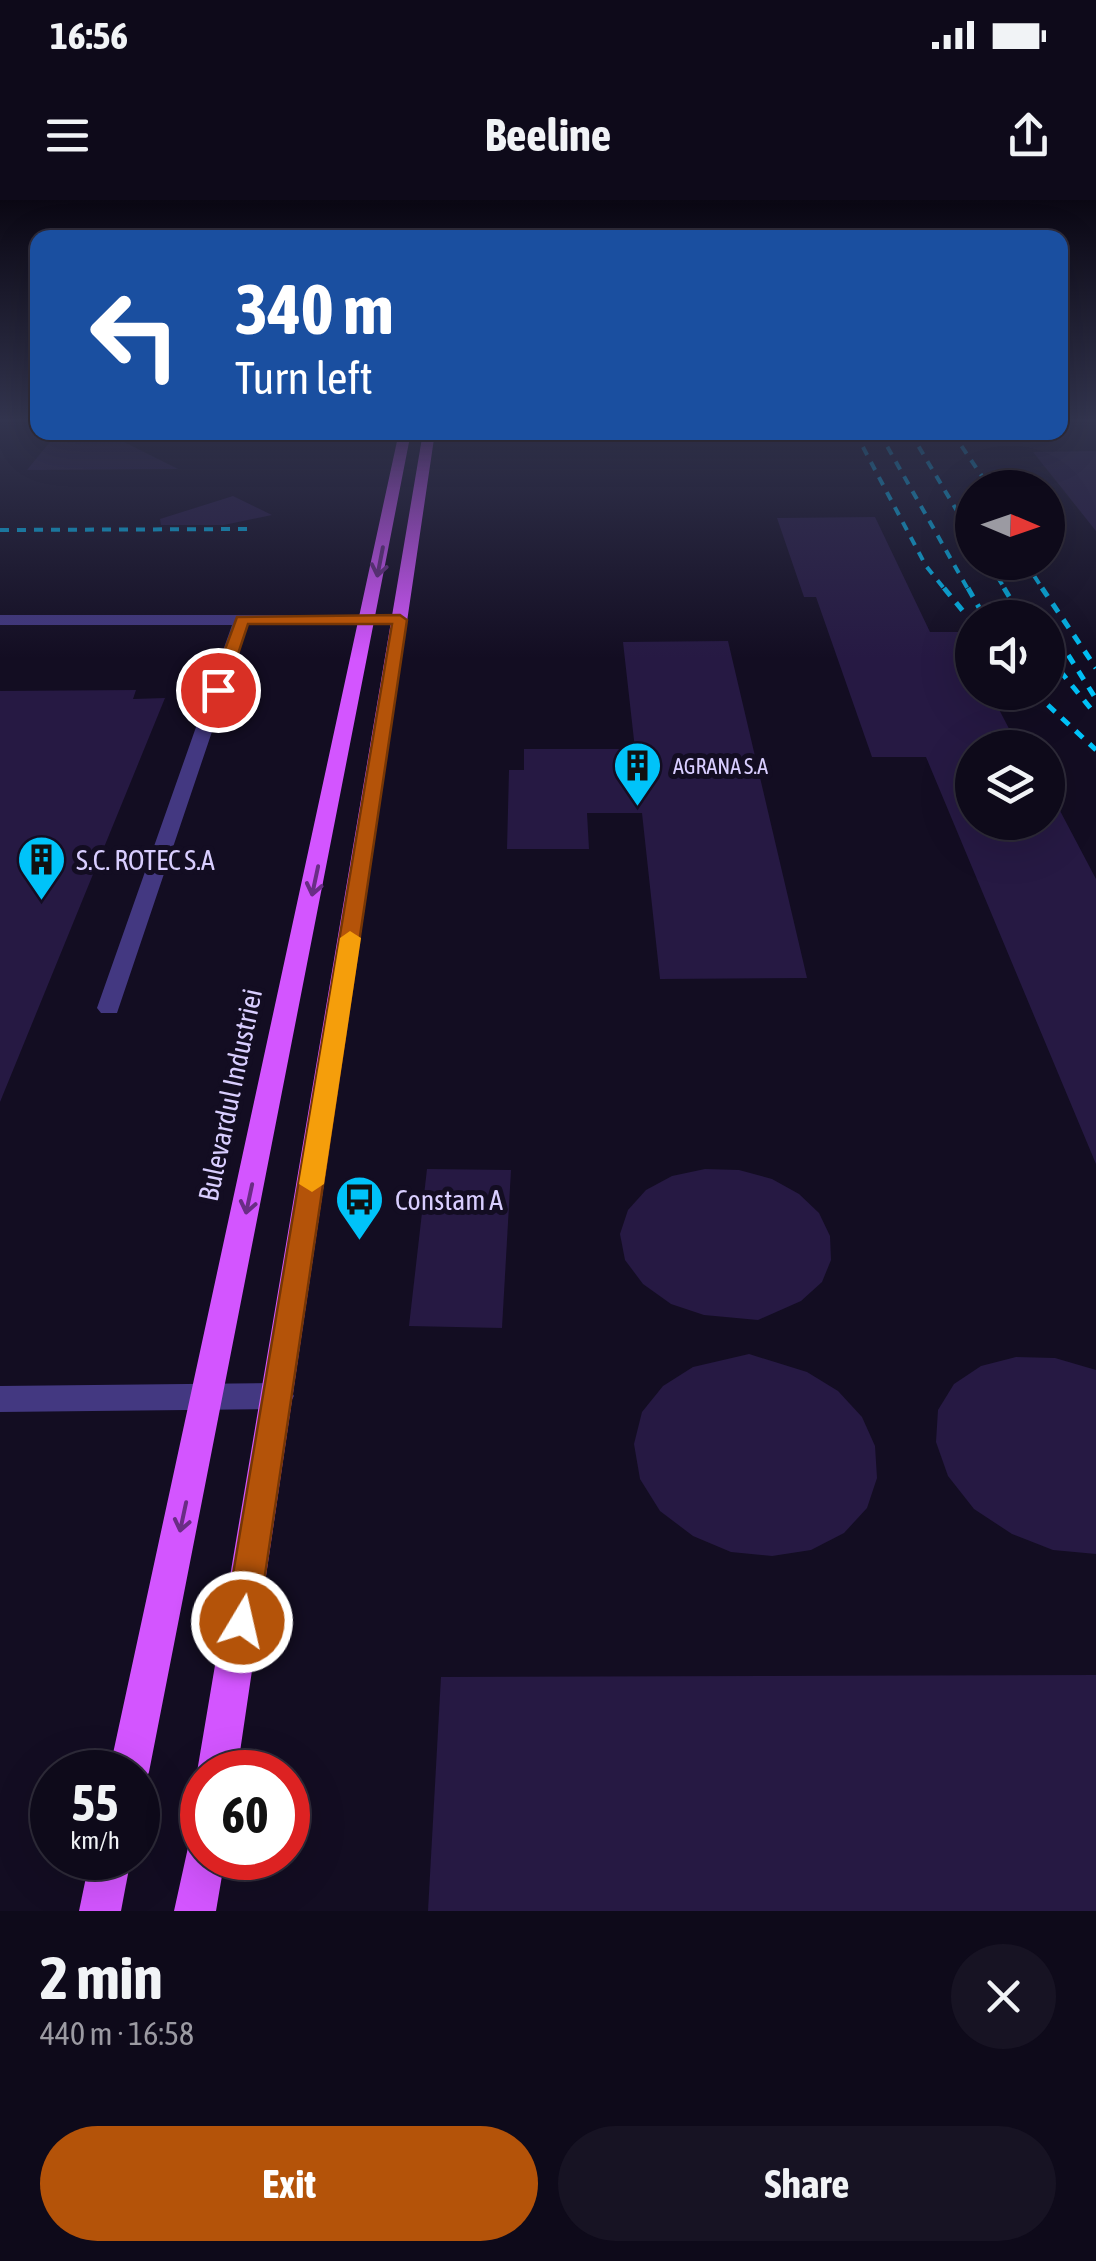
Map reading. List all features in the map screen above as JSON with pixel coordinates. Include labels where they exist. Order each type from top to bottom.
[{"type":"main road","name":"Bulevardul Industriei","points":[[134,1750],[392,499]]},
{"type":"main road","points":[[222,1750],[419,499]]},
{"type":"main road","points":[[100,1911],[106,1880]]},
{"type":"main road","points":[[195,1911],[200,1880]]},
{"type":"lane","points":[[0,620],[400,620]]},
{"type":"lane","points":[[109,1008],[242,620]]},
{"type":"lane","points":[[0,1399],[278,1396]]},
{"type":"building","points":[[224,499],[239,499],[272,515],[224,525],[161,525],[160,519]]},
{"type":"building","points":[[1070,499],[1096,499],[1096,531]]},
{"type":"building","points":[[875,517],[930,632],[955,632],[955,710],[999,710],[1010,730],[955,730],[955,826],[926,757],[872,757],[816,597],[804,597],[777,518]]},
{"type":"building","name":"AGRANA S.A","points":[[728,641],[807,978],[660,979],[642,813],[587,813],[589,849],[507,849],[509,770],[524,770],[524,749],[635,749],[623,642]]},
{"type":"building","name":"S.C. ROTEC S.A","points":[[136,690],[133,699],[165,698],[0,1102],[0,691]]},
{"type":"building","points":[[1065,820],[1096,879],[1096,1164],[961,840],[1065,840]]},
{"type":"building","points":[[427,1169],[511,1170],[502,1328],[409,1326]]},
{"type":"building","points":[[705,1169],[739,1170],[772,1179],[799,1194],[819,1213],[830,1236],[831,1260],[822,1282],[801,1301],[758,1320],[704,1315],[671,1304],[643,1284],[625,1260],[620,1234],[628,1210],[646,1190],[672,1176]]},
{"type":"building","points":[[749,1354],[807,1372],[838,1391],[862,1417],[875,1446],[877,1478],[867,1508],[844,1533],[811,1550],[772,1556],[731,1552],[693,1536],[660,1511],[640,1479],[634,1444],[642,1412],[663,1386],[693,1367]]},
{"type":"building","points":[[1016,1357],[1055,1358],[1096,1370],[1096,1554],[1053,1550],[1012,1534],[974,1509],[948,1476],[936,1442],[938,1410],[954,1384],[981,1366]]},
{"type":"building","points":[[1096,1675],[1096,1911],[428,1911],[441,1677]]},
{"type":"railway","points":[[890,499],[926,566],[946,591]]},
{"type":"railway","points":[[917,499],[969,591]]},
{"type":"railway","points":[[950,499],[955,507]]},
{"type":"railway","points":[[0,530],[250,529]]},
{"type":"railway","points":[[1000,580],[1006,591]]},
{"type":"railway","points":[[1037,580],[1043,590]]},
{"type":"railway","points":[[944,588],[955,601]]},
{"type":"railway","points":[[968,588],[975,600]]},
{"type":"railway","points":[[1004,588],[1011,600]]},
{"type":"railway","points":[[1043,590],[1096,668]]},
{"type":"railway","points":[[1065,650],[1096,699]]},
{"type":"railway","points":[[1065,677],[1096,715]]},
{"type":"railway","points":[[1053,710],[1096,750]]},
{"type":"slow traffic","points":[[312,1184],[350,938]]},
{"type":"place","name":"AGRANA S.A","points":[[638,808]]},
{"type":"place","name":"S.C. ROTEC S.A","points":[[41,902]]},
{"type":"place","name":"Constam A","points":[[360,1242]]},
{"type":"route","points":[[218,690],[242,620],[400,620],[242,1622]]}]
